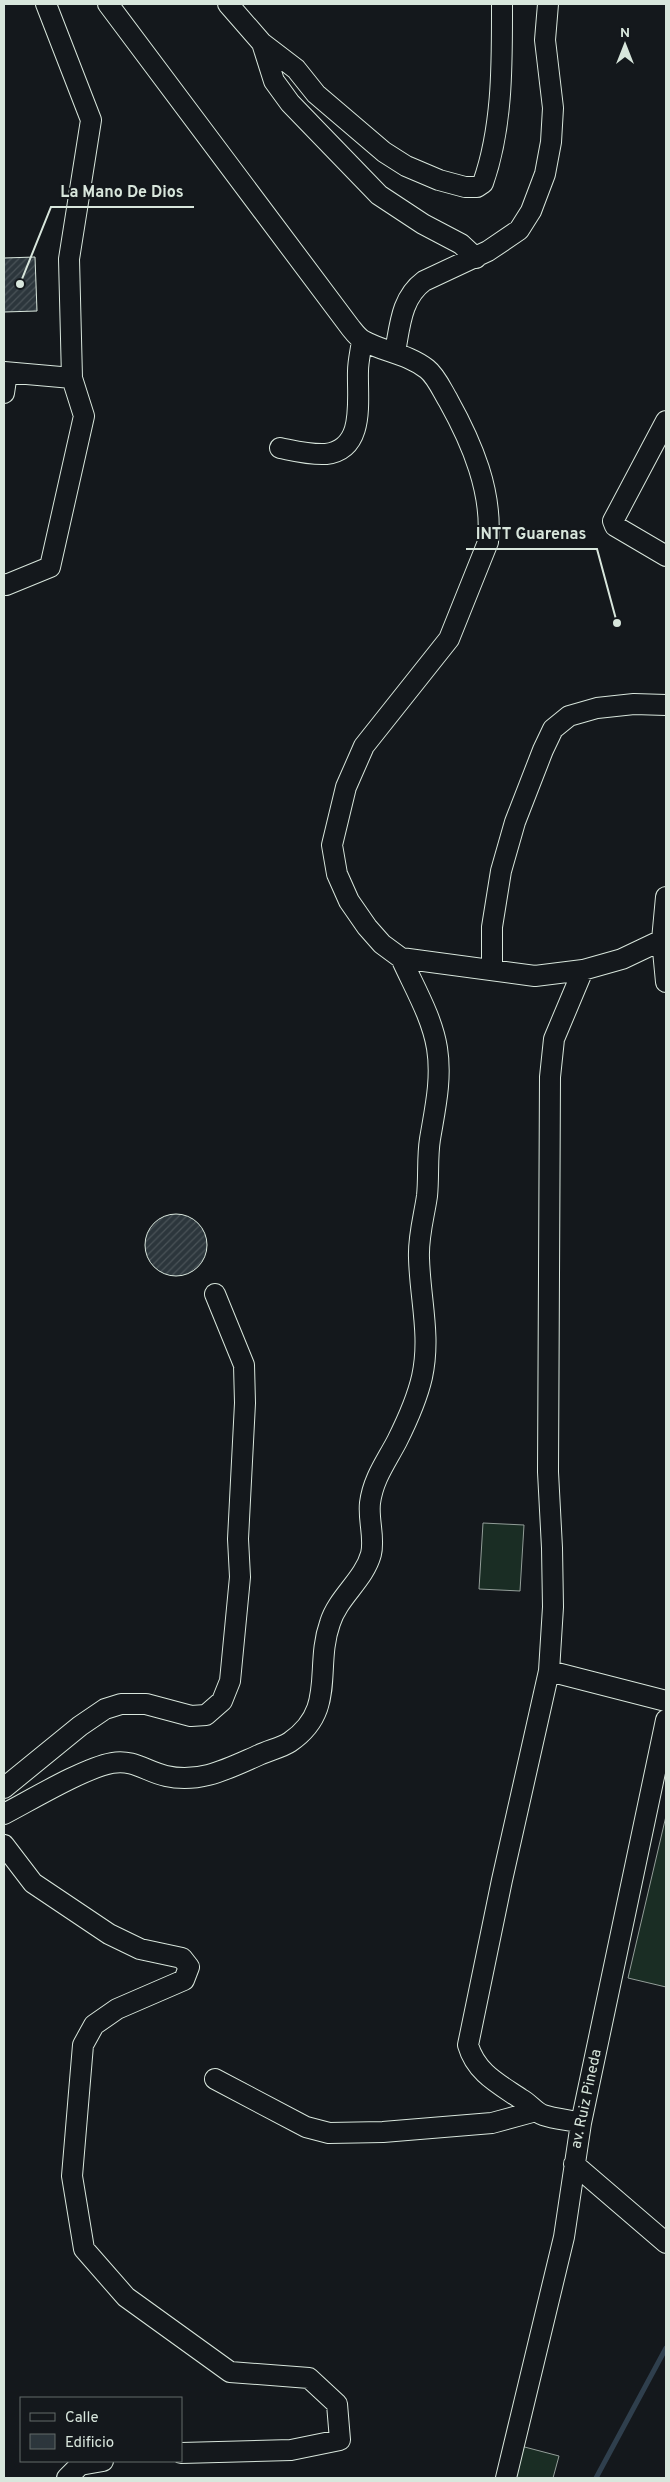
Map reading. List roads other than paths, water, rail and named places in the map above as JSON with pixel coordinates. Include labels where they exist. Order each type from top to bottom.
[{"type":"street","points":[[4,584],[6,585],[50,567],[84,416],[72,378],[69,259],[91,120],[46,4]]},
{"type":"street","points":[[108,4],[350,328],[362,340],[395,352],[428,370],[443,391],[468,440],[483,483],[490,526],[488,542],[449,639],[364,746],[346,787],[332,845],[337,874],[349,901],[382,944],[401,958],[535,976],[583,970],[622,959],[662,940]]},
{"type":"street","points":[[228,4],[262,43],[296,70],[316,94],[384,152],[406,166],[439,180],[465,187],[477,187],[483,183],[488,170],[499,112],[502,4]]},
{"type":"street","points":[[395,352],[401,317],[409,296],[415,287],[424,281],[476,258],[519,230],[531,211],[545,174],[551,142],[553,108],[544,40],[548,4]]},
{"type":"street","points":[[262,43],[274,80],[290,103],[379,195],[423,224],[461,244],[476,258]]},
{"type":"street","points":[[280,448],[325,454],[336,452],[347,445],[353,437],[357,423],[358,368],[362,340]]},
{"type":"street","points":[[4,393],[6,373],[72,378]]},
{"type":"street","points":[[666,421],[613,521],[616,526],[666,556]]},
{"type":"street","points":[[492,970],[492,927],[502,871],[515,822],[543,750],[554,729],[569,716],[597,708],[634,704],[666,705]]},
{"type":"street","points":[[666,897],[662,940],[666,982]]},
{"type":"street","points":[[4,1814],[87,1772],[112,1763],[136,1763],[165,1776],[195,1778],[227,1770],[290,1743],[310,1723],[319,1707],[323,1643],[335,1611],[366,1567],[372,1552],[369,1505],[377,1474],[397,1441],[416,1395],[425,1355],[426,1326],[419,1258],[420,1228],[426,1197],[428,1151],[439,1084],[437,1048],[428,1017],[401,958]]},
{"type":"street","points":[[581,2123],[536,2111],[483,2073],[472,2058],[468,2045],[502,1880],[549,1671],[553,1607],[548,1472],[550,1077],[554,1039],[583,970]]},
{"type":"street","points":[[4,1788],[80,1726],[104,1709],[121,1704],[146,1704],[191,1716],[206,1715],[222,1700],[230,1681],[240,1577],[238,1539],[245,1403],[244,1365],[215,1294]]},
{"type":"street","points":[[549,1671],[666,1701]]},
{"type":"street","name":"av. Ruiz Pineda","points":[[506,2478],[564,2237],[581,2123],[666,1720]]},
{"type":"street","points":[[4,1845],[33,1883],[109,1934],[140,1949],[182,1958],[189,1967],[184,1980],[118,2009],[94,2025],[83,2045],[72,2176],[84,2249],[126,2296],[230,2372],[309,2378],[337,2404],[340,2440],[291,2450],[182,2453]]},
{"type":"street","points":[[215,2079],[306,2127],[329,2133],[383,2132],[492,2123],[536,2111]]},
{"type":"street","points":[[574,2164],[666,2243]]},
{"type":"street","points":[[67,2478],[80,2465],[98,2462]]},
{"type":"waterway","points":[[596,2478],[666,2348]]},
{"type":"place","name":"La Mano De Dios","points":[[20,284]]},
{"type":"place","name":"INTT Guarenas","points":[[617,623]]}]
